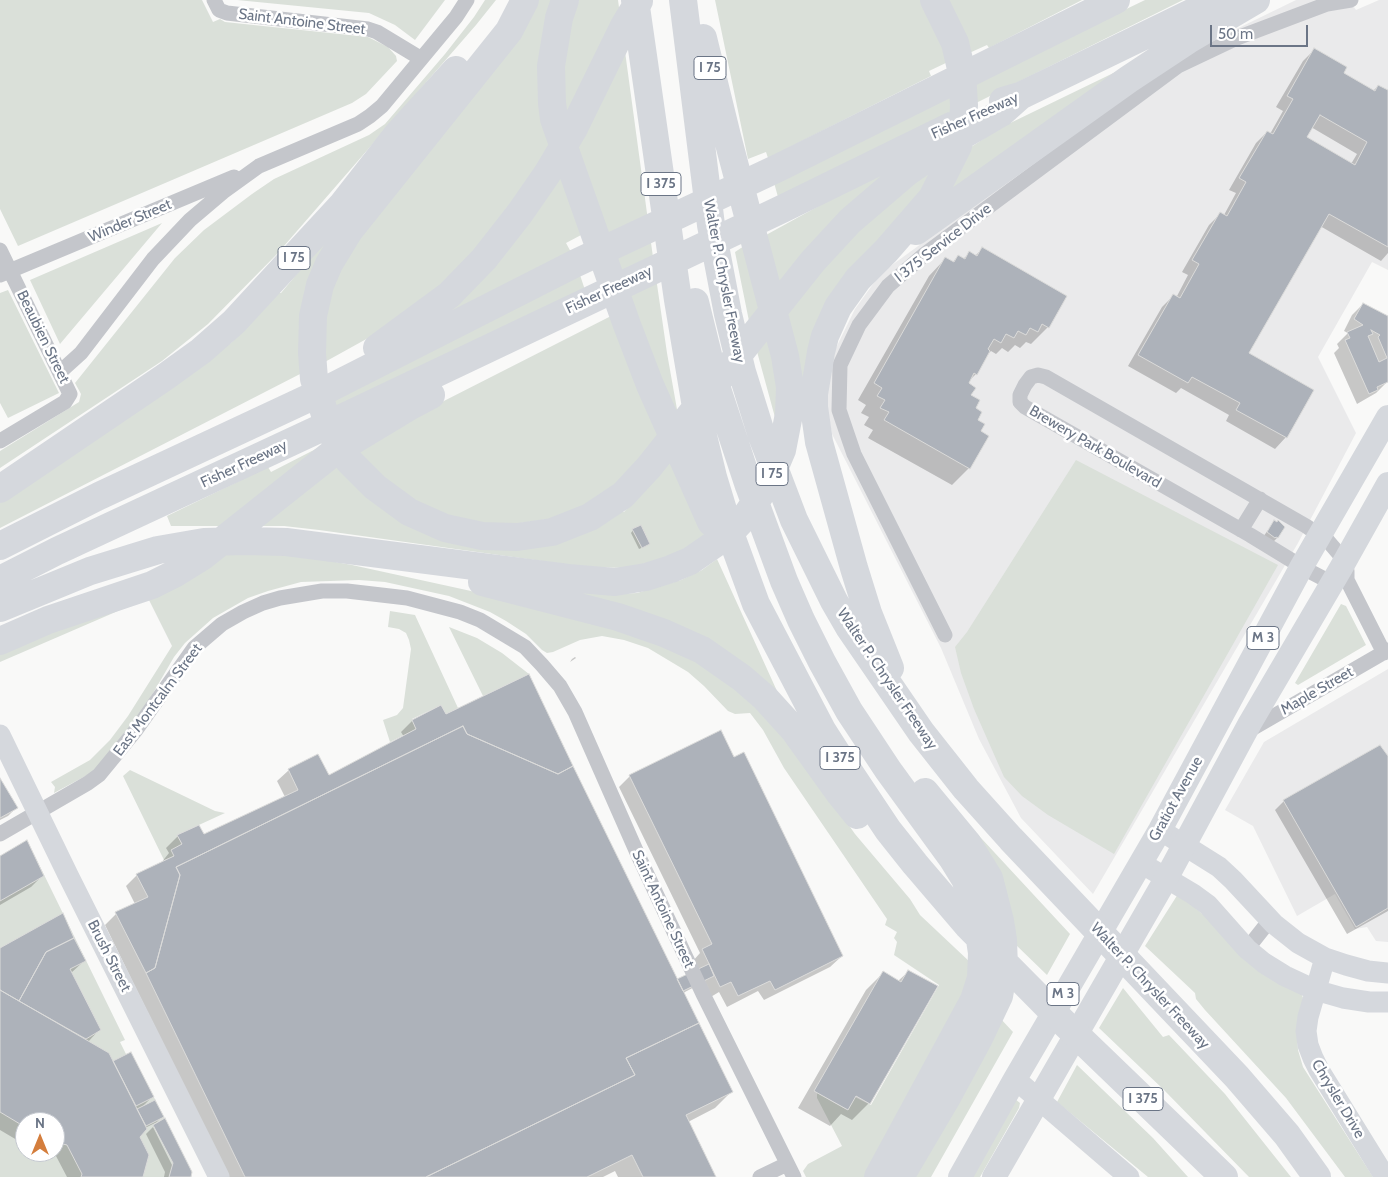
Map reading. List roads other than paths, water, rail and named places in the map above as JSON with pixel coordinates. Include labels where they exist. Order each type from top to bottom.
[{"type":"highway","name":"I 75","points":[[0,489],[165,377],[201,351],[234,322],[344,204],[397,135],[492,32],[514,0]]},
{"type":"highway","points":[[525,0],[509,31],[349,231],[329,264],[320,285],[313,316],[312,353],[317,388],[330,431],[350,461],[375,487],[409,512],[445,528],[482,536],[500,537],[517,537],[552,532],[590,517],[623,496],[649,467],[813,261],[850,221],[900,178],[926,148]]},
{"type":"highway","points":[[565,0],[559,18],[551,66],[554,119],[627,325],[650,384],[722,547],[756,604]]},
{"type":"highway","name":"I 375","points":[[635,0],[678,300],[696,407],[713,476],[730,533],[756,604],[822,730],[888,830],[944,899],[1062,1022],[1224,1177]]},
{"type":"highway","points":[[327,385],[346,366],[380,346],[449,295],[484,259],[520,213],[547,174],[573,130],[624,26],[640,0]]},
{"type":"highway","name":"Walter P. Chrysler Freeway","points":[[684,0],[704,167],[720,277],[742,372],[762,436],[794,520],[834,601],[849,627],[910,716],[966,789],[1237,1077],[1287,1136],[1318,1177]]},
{"type":"highway","name":"I 75","points":[[0,608],[90,570],[158,550],[204,542],[286,542],[568,578],[615,582],[646,578],[690,560],[729,534],[746,516],[768,483],[782,450],[789,414],[790,387],[785,356],[727,136],[694,0]]},
{"type":"highway","points":[[910,716],[861,593],[819,442],[814,407],[817,366],[831,321],[838,307],[858,279],[918,215],[939,186],[958,146],[963,125],[964,86],[959,56],[949,28],[934,0]]},
{"type":"highway","points":[[0,546],[100,496],[292,405],[327,385],[382,360],[576,263],[778,168],[1116,0]]},
{"type":"highway","name":"Fisher Freeway","points":[[0,580],[57,551],[337,430],[591,306],[782,208],[926,148],[1006,104],[1218,0]]},
{"type":"highway","points":[[886,251],[1129,79],[1188,40],[1256,0]]},
{"type":"highway","points":[[645,68],[696,306],[715,383],[771,549],[801,620],[835,687],[871,746],[912,790],[968,844],[989,878],[1000,920],[1004,968],[998,996],[979,1038],[946,1099],[900,1177]]},
{"type":"highway","points":[[0,641],[48,620],[145,588],[174,574],[203,556],[324,460],[337,430]]},
{"type":"highway","points":[[762,436],[803,582],[836,656],[865,711],[895,754],[912,790],[965,878],[974,900],[982,952],[981,978],[974,1000],[878,1177]]},
{"type":"highway","points":[[366,552],[618,617],[664,632],[702,650],[742,678],[765,698],[794,730],[840,794],[869,829],[944,899]]},
{"type":"highway","points":[[1062,1022],[1205,1177]]},
{"type":"main road","name":"Gratiot Avenue","points":[[960,1177],[1014,1079],[1160,830],[1325,538],[1388,417]]},
{"type":"main road","name":"Gratiot Avenue","points":[[994,1177],[1167,878],[1248,727],[1341,575],[1388,484]]},
{"type":"main road","points":[[1248,727],[1247,707],[1250,687],[1270,640],[1306,569]]},
{"type":"street","name":"Saint Antoine Street","points":[[214,0],[219,10],[227,13],[368,29],[377,32],[420,58]]},
{"type":"street","points":[[60,372],[81,353],[153,259],[190,220],[223,192],[259,166],[358,124],[370,116],[382,106],[456,17],[467,0]]},
{"type":"street","name":"I 375 Service Drive","points":[[945,635],[854,454],[839,410],[840,365],[859,325],[888,286],[925,254],[1178,66],[1237,38],[1329,2],[1351,0]]},
{"type":"street","name":"Winder Street","points":[[5,273],[259,166]]},
{"type":"street","name":"Beaubien Street","points":[[0,250],[5,273],[60,372],[69,390],[70,397],[65,402],[0,441]]},
{"type":"street","name":"Brewery Park Boulevard","points":[[1341,575],[1306,569],[1025,407],[1020,402],[1020,395],[1024,385],[1031,377],[1038,375],[1046,377],[1325,538],[1341,575],[1386,652]]},
{"type":"street","points":[[1241,530],[1260,499]]},
{"type":"street","name":"East Montcalm Street","points":[[0,834],[100,775],[136,730],[194,648],[222,624],[263,603],[280,598],[322,591],[389,594],[460,612],[496,628],[524,647]]},
{"type":"street","name":"Saint Antoine Street","points":[[524,647],[560,686],[575,712],[638,856],[699,987],[790,1170]]},
{"type":"street","name":"Maple Street","points":[[1248,727],[1386,652]]},
{"type":"street","name":"Brush Street","points":[[0,736],[219,1177]]},
{"type":"street","points":[[1160,830],[1233,880],[1270,920],[1298,943],[1325,958],[1368,971],[1388,973]]},
{"type":"street","points":[[1140,863],[1208,905],[1247,949],[1264,963],[1286,976],[1315,990],[1343,998],[1369,1002],[1388,1002]]},
{"type":"street","points":[[1247,949],[1270,920]]},
{"type":"street","name":"Chrysler Drive","points":[[1325,958],[1308,1017],[1306,1032],[1308,1045],[1313,1058],[1385,1177]]},
{"type":"street","points":[[1014,1079],[1129,1177]]},
{"type":"street","points":[[760,1177],[790,1170]]}]
